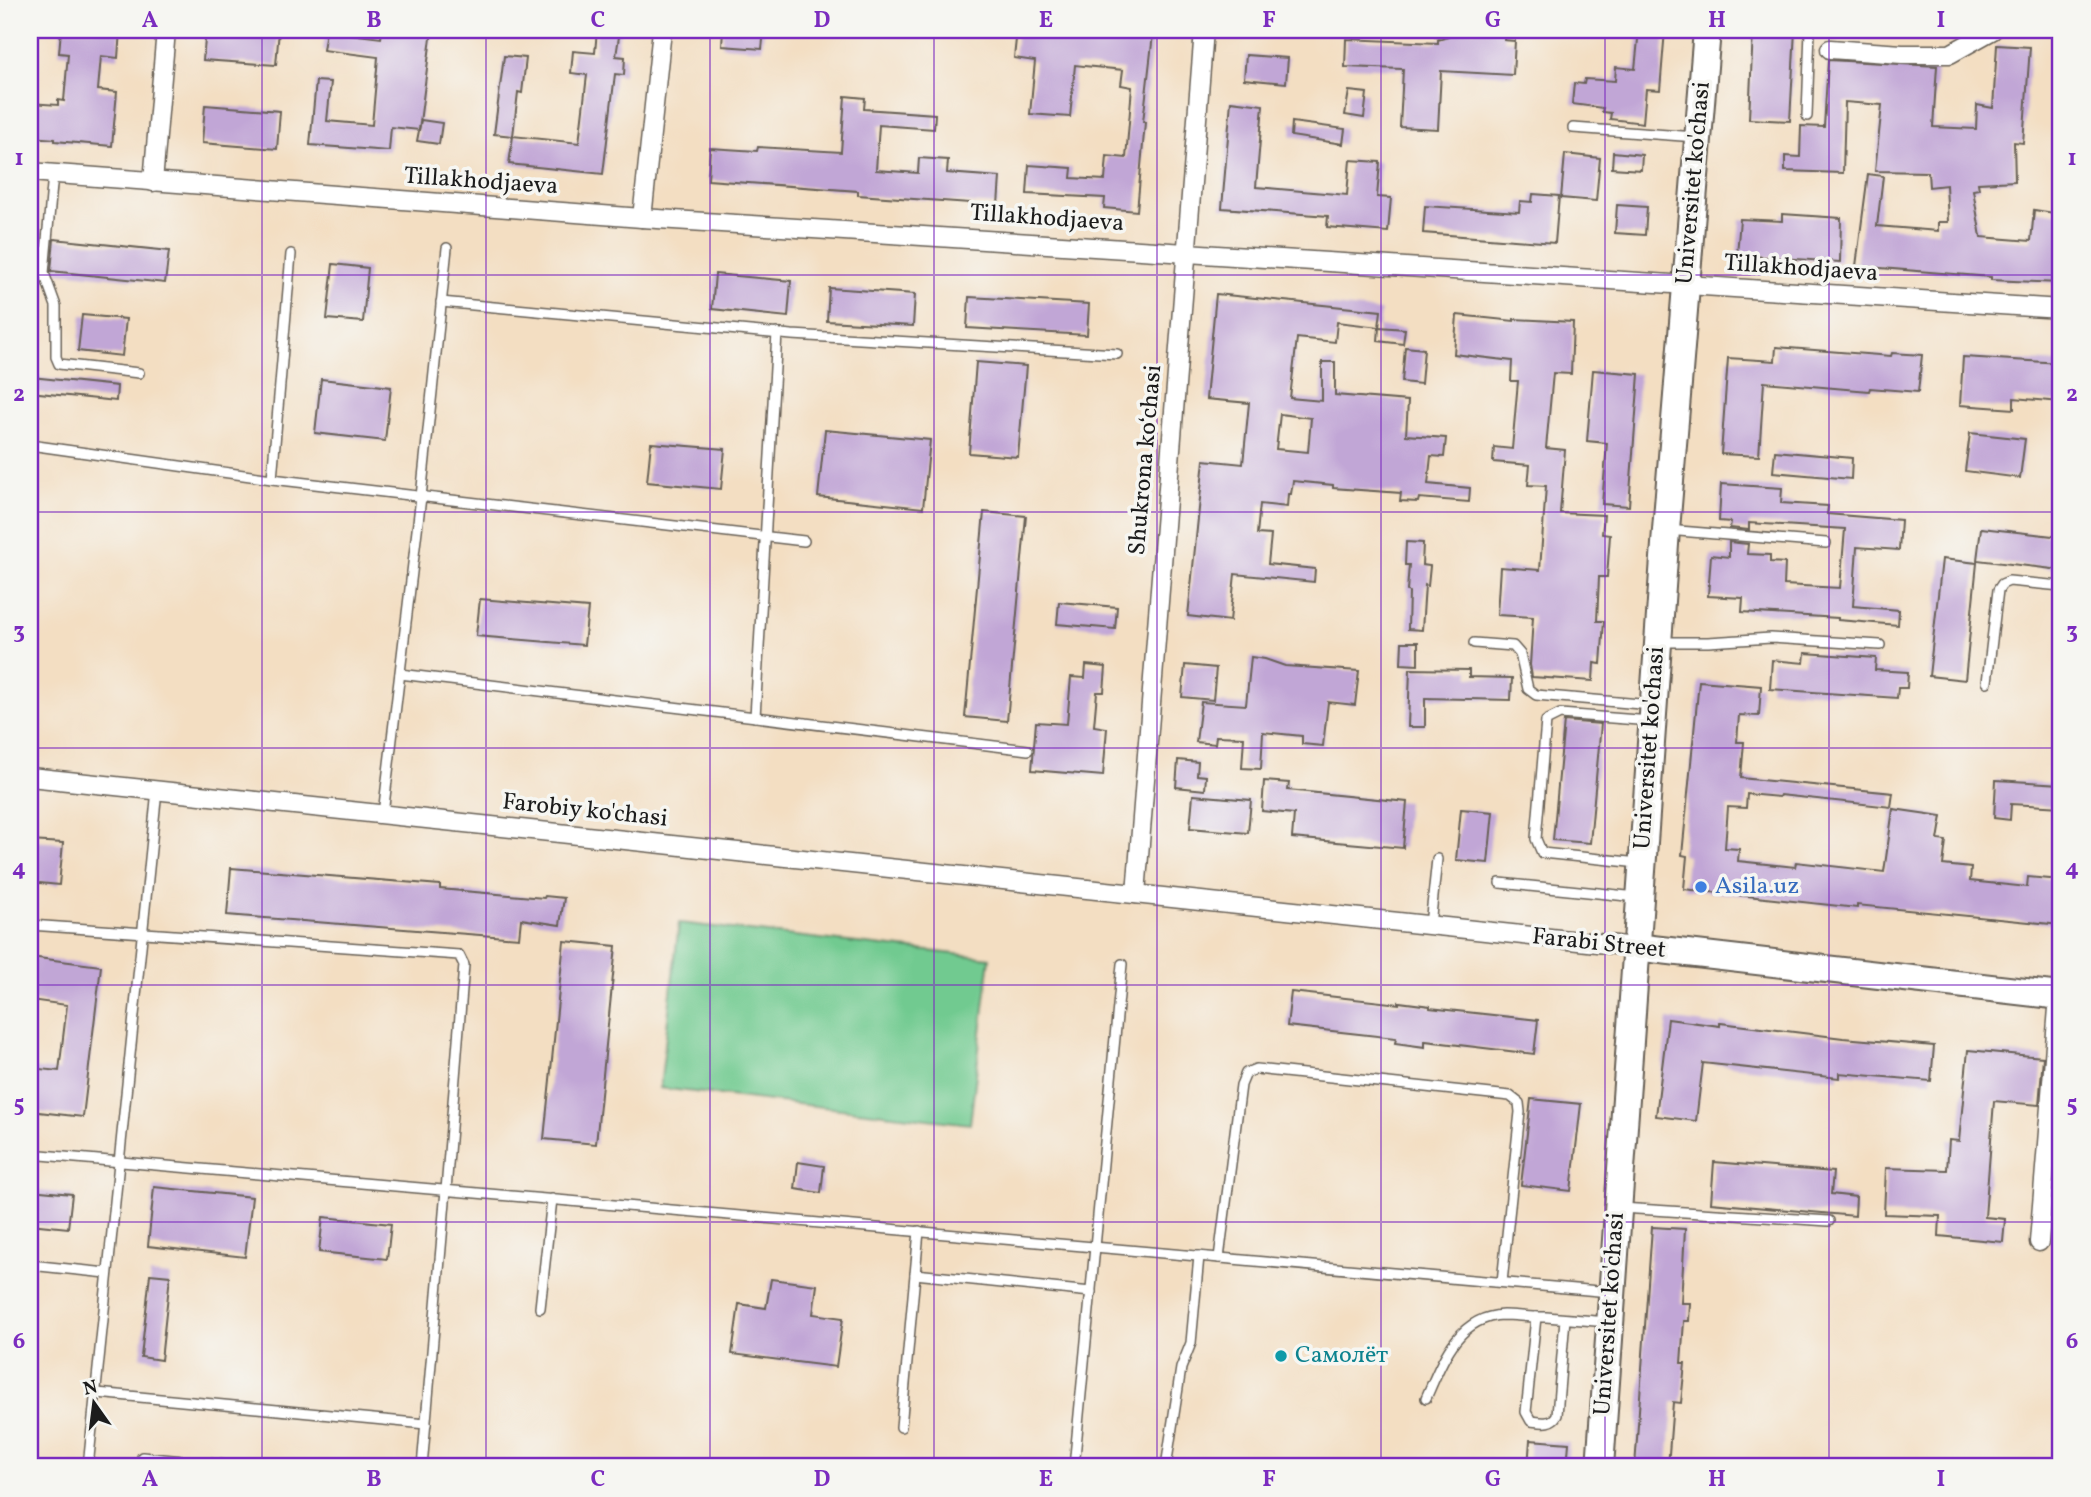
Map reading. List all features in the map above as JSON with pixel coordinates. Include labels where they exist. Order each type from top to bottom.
[{"type":"main road","name":"Universitet ko'chasi","points":[[1600,1467],[1666,530],[1707,30]]},
{"type":"main road","name":"Farabi Street","points":[[1635,947],[2060,996]]},
{"type":"street","points":[[153,182],[166,30]]},
{"type":"street","points":[[642,218],[662,30]]},
{"type":"street","name":"Shukrona koʻchasi","points":[[1136,894],[1204,30]]},
{"type":"street","points":[[1830,50],[1950,54],[1993,30]]},
{"type":"street","name":"Tillakhodjaeva","points":[[30,172],[642,218],[2061,309]]},
{"type":"street","name":"Farobiy ko'chasi","points":[[30,776],[1136,894]]},
{"type":"street","name":"Farabi Street","points":[[1136,894],[1635,947]]},
{"type":"street","points":[[2039,1242],[2060,996]]},
{"type":"lane","points":[[1807,116],[1810,30]]},
{"type":"lane","points":[[1573,128],[1698,137]]},
{"type":"lane","points":[[53,174],[44,273],[56,306],[56,357],[59,364],[139,373]]},
{"type":"lane","points":[[383,814],[421,497],[447,248]]},
{"type":"lane","points":[[272,479],[291,254]]},
{"type":"lane","points":[[442,302],[777,333],[1116,354]]},
{"type":"lane","points":[[755,717],[777,333]]},
{"type":"lane","points":[[30,445],[272,479],[804,541]]},
{"type":"lane","points":[[1666,530],[1826,543]]},
{"type":"lane","points":[[1987,682],[1998,590],[2002,584],[2009,581],[2061,586]]},
{"type":"lane","points":[[1659,642],[1771,638],[1880,645]]},
{"type":"lane","points":[[1474,643],[1513,646],[1520,654],[1528,689],[1536,695],[1653,713]]},
{"type":"lane","points":[[400,674],[1028,750]]},
{"type":"lane","points":[[1642,863],[1542,853],[1536,839],[1546,721],[1560,714],[1653,713]]},
{"type":"lane","points":[[88,1467],[157,790]]},
{"type":"lane","points":[[1430,925],[1437,859]]},
{"type":"lane","points":[[1500,883],[1639,897]]},
{"type":"lane","points":[[30,925],[459,955],[464,965],[422,1467]]},
{"type":"lane","points":[[1074,1467],[1122,964]]},
{"type":"lane","points":[[1219,1258],[1241,1085],[1246,1073],[1256,1069],[1510,1096],[1519,1103],[1502,1282]]},
{"type":"lane","points":[[30,1154],[1612,1292]]},
{"type":"lane","points":[[540,1308],[552,1199]]},
{"type":"lane","points":[[1618,1208],[1829,1221]]},
{"type":"lane","points":[[901,1427],[919,1231]]},
{"type":"lane","points":[[1166,1467],[1181,1368],[1191,1343],[1199,1256]]},
{"type":"lane","points":[[30,1265],[107,1273]]},
{"type":"lane","points":[[915,1274],[1091,1292]]},
{"type":"lane","points":[[1426,1398],[1443,1360],[1463,1330],[1484,1319],[1503,1315],[1610,1322]]},
{"type":"lane","points":[[1536,1317],[1526,1412],[1531,1421],[1549,1422],[1557,1415],[1565,1319]]},
{"type":"lane","points":[[97,1393],[425,1424]]},
{"type":"lane","points":[[142,1457],[245,1467]]},
{"type":"green space","points":[[679,923],[990,958],[970,1124],[660,1088]]},
{"type":"building","points":[[61,30],[120,30],[118,58],[101,56],[98,90],[117,92],[112,146],[30,137],[30,103],[58,105],[58,100],[64,101],[68,54],[59,53]]},
{"type":"building","points":[[206,30],[279,30],[276,65],[203,60]]},
{"type":"building","points":[[395,30],[432,30],[419,130],[391,127],[389,151],[310,145],[316,81],[331,82],[327,121],[372,125],[378,57],[323,50],[326,31],[381,38],[382,33],[394,35]]},
{"type":"building","points":[[597,30],[620,30],[616,56],[625,57],[624,75],[615,74],[603,174],[509,164],[513,136],[579,143],[587,75],[571,73],[573,51],[595,53]]},
{"type":"building","points":[[723,30],[764,30],[762,49],[722,46]]},
{"type":"building","points":[[1017,30],[1114,30],[1153,34],[1137,211],[1104,208],[1105,198],[1027,194],[1029,165],[1072,168],[1071,178],[1105,180],[1107,156],[1126,158],[1132,87],[1121,85],[1123,70],[1075,65],[1070,117],[1030,114],[1035,61],[1014,58]]},
{"type":"building","points":[[1449,30],[1505,30],[1504,40],[1515,41],[1513,75],[1441,71],[1438,129],[1400,127],[1403,69],[1345,67],[1346,39],[1438,43],[1438,40],[1448,37]]},
{"type":"building","points":[[1639,30],[1665,30],[1660,90],[1646,89],[1643,123],[1610,119],[1611,113],[1602,112],[1603,108],[1572,104],[1574,83],[1584,84],[1585,79],[1615,81],[1616,67],[1635,69]]},
{"type":"building","points":[[1753,30],[1795,30],[1790,121],[1749,119]]},
{"type":"building","points":[[1997,45],[2030,47],[2023,143],[2014,142],[2015,181],[1978,183],[1979,189],[1973,190],[1981,237],[2031,241],[2034,210],[2061,214],[2061,283],[1991,280],[1991,277],[1856,266],[1868,174],[1883,176],[1877,226],[1938,231],[1938,222],[1948,222],[1946,185],[1929,187],[1928,172],[1875,171],[1882,105],[1845,102],[1843,173],[1785,171],[1785,156],[1800,157],[1801,126],[1824,127],[1828,60],[1937,66],[1933,127],[1976,129],[1977,105],[1993,108]]},
{"type":"building","points":[[1246,55],[1288,58],[1286,83],[1244,79]]},
{"type":"building","points":[[504,56],[526,58],[522,93],[518,92],[513,136],[494,134]]},
{"type":"building","points":[[1349,91],[1367,93],[1364,118],[1345,115]]},
{"type":"building","points":[[845,96],[865,98],[864,109],[935,114],[934,129],[879,125],[876,170],[918,173],[919,158],[948,160],[947,173],[1000,177],[998,205],[708,180],[710,148],[757,151],[758,147],[841,152]]},
{"type":"building","points":[[1231,101],[1263,105],[1256,187],[1347,195],[1350,160],[1380,162],[1377,197],[1391,198],[1388,232],[1327,227],[1328,216],[1222,208]]},
{"type":"building","points":[[205,105],[280,111],[277,149],[202,143]]},
{"type":"building","points":[[421,120],[442,123],[439,144],[417,141]]},
{"type":"building","points":[[1292,122],[1345,129],[1343,144],[1291,136]]},
{"type":"building","points":[[1613,152],[1642,155],[1641,170],[1612,168]]},
{"type":"building","points":[[1565,154],[1600,158],[1596,201],[1561,198]]},
{"type":"building","points":[[1533,194],[1559,196],[1555,243],[1423,233],[1425,206],[1519,212],[1520,201],[1532,202]]},
{"type":"building","points":[[1617,205],[1647,207],[1645,235],[1615,233]]},
{"type":"building","points":[[1782,214],[1841,218],[1840,262],[1737,255],[1740,219],[1782,221]]},
{"type":"building","points":[[54,239],[169,251],[165,283],[51,271]]},
{"type":"building","points":[[333,264],[368,268],[363,322],[327,319]]},
{"type":"building","points":[[715,274],[791,281],[788,317],[712,309]]},
{"type":"building","points":[[829,288],[915,294],[913,326],[827,321]]},
{"type":"building","points":[[1216,294],[1381,311],[1379,327],[1337,322],[1335,342],[1297,338],[1290,398],[1322,401],[1322,362],[1335,362],[1335,395],[1408,401],[1406,435],[1446,438],[1444,457],[1431,456],[1428,484],[1470,488],[1469,502],[1419,498],[1418,502],[1400,501],[1401,493],[1333,488],[1333,485],[1293,481],[1287,507],[1260,504],[1257,534],[1271,535],[1268,564],[1315,569],[1314,582],[1235,574],[1230,621],[1188,616],[1204,460],[1243,464],[1249,403],[1206,399]],"holes":[[[1280,414],[1311,418],[1308,452],[1276,449]]]},
{"type":"building","points":[[969,297],[1089,304],[1087,335],[967,328]]},
{"type":"building","points":[[82,315],[126,319],[122,356],[78,351]]},
{"type":"building","points":[[1457,315],[1514,321],[1573,322],[1571,374],[1553,373],[1546,448],[1565,450],[1560,513],[1604,515],[1602,534],[1610,535],[1607,577],[1599,577],[1597,621],[1604,621],[1601,664],[1594,663],[1593,681],[1532,677],[1530,665],[1533,617],[1497,615],[1500,567],[1540,570],[1546,486],[1528,485],[1530,465],[1493,462],[1494,447],[1512,449],[1518,381],[1511,381],[1512,361],[1454,354]]},
{"type":"building","points":[[1379,327],[1405,329],[1403,344],[1378,341]]},
{"type":"building","points":[[1405,347],[1424,349],[1421,384],[1402,382]]},
{"type":"building","points":[[1776,347],[1891,356],[1892,353],[1922,355],[1918,392],[1870,388],[1869,391],[1764,382],[1759,456],[1721,454],[1728,358],[1775,361]]},
{"type":"building","points":[[1963,357],[2061,363],[2061,402],[2014,398],[2014,409],[1960,405]]},
{"type":"building","points":[[976,362],[1026,366],[1018,457],[969,453]]},
{"type":"building","points":[[1593,370],[1639,374],[1629,506],[1602,504],[1607,443],[1587,441]]},
{"type":"building","points":[[31,377],[117,386],[116,401],[30,392]]},
{"type":"building","points":[[321,379],[391,387],[385,441],[315,433]]},
{"type":"building","points":[[825,430],[930,440],[923,508],[818,497]]},
{"type":"building","points":[[1970,433],[2025,439],[2020,478],[1965,471]]},
{"type":"building","points":[[651,443],[725,449],[721,489],[647,482]]},
{"type":"building","points":[[1775,451],[1852,458],[1851,479],[1773,472]]},
{"type":"building","points":[[1721,484],[1782,488],[1781,503],[1828,506],[1827,514],[1901,520],[1899,550],[1857,547],[1853,606],[1899,610],[1898,625],[1742,612],[1743,598],[1708,596],[1711,555],[1729,557],[1729,542],[1748,544],[1747,554],[1770,555],[1770,562],[1785,563],[1784,585],[1840,588],[1845,529],[1749,523],[1749,530],[1730,528],[1731,522],[1719,521]]},
{"type":"building","points":[[984,512],[1026,516],[1007,721],[965,717]]},
{"type":"building","points":[[1981,528],[2061,537],[2061,570],[1977,560]]},
{"type":"building","points":[[1406,542],[1423,543],[1422,565],[1430,566],[1428,586],[1425,585],[1422,630],[1408,629],[1409,565],[1405,565]]},
{"type":"building","points":[[1942,559],[1977,563],[1965,680],[1929,676]]},
{"type":"building","points":[[480,599],[588,608],[584,645],[476,636]]},
{"type":"building","points":[[1059,602],[1117,607],[1115,629],[1057,624]]},
{"type":"building","points":[[1402,642],[1418,642],[1418,665],[1401,664]]},
{"type":"building","points":[[1805,653],[1876,658],[1875,670],[1908,672],[1907,688],[1898,688],[1897,698],[1770,689],[1772,660],[1804,663]]},
{"type":"building","points":[[1251,657],[1285,666],[1359,671],[1355,705],[1328,702],[1323,746],[1302,744],[1302,736],[1263,732],[1261,769],[1242,768],[1244,737],[1216,736],[1215,744],[1196,742],[1201,702],[1246,705]]},
{"type":"building","points":[[1086,665],[1106,667],[1104,692],[1097,692],[1094,726],[1107,728],[1103,776],[1032,770],[1036,722],[1067,724],[1071,677],[1085,678]]},
{"type":"building","points":[[1185,665],[1216,668],[1213,700],[1182,697]]},
{"type":"building","points":[[1410,669],[1469,670],[1469,677],[1512,678],[1511,700],[1425,698],[1425,727],[1408,727]]},
{"type":"building","points":[[1699,681],[1761,686],[1759,716],[1739,715],[1737,742],[1744,742],[1741,778],[1893,793],[1891,807],[1747,794],[1746,808],[1728,807],[1725,848],[1739,849],[1738,861],[1795,867],[1796,862],[1884,872],[1893,809],[1942,816],[1938,840],[1946,841],[1943,865],[1971,868],[1970,881],[2027,887],[2028,877],[2061,880],[2061,925],[1857,905],[1857,908],[1684,889],[1687,856],[1682,855]]},
{"type":"building","points":[[1564,721],[1601,724],[1590,843],[1553,840]]},
{"type":"building","points":[[1178,760],[1198,762],[1197,775],[1206,776],[1205,790],[1176,787]]},
{"type":"building","points":[[1996,780],[2061,784],[2061,807],[2011,804],[2010,820],[1994,818]]},
{"type":"building","points":[[1264,781],[1289,783],[1288,790],[1407,802],[1403,848],[1292,838],[1294,814],[1262,811]]},
{"type":"building","points":[[1193,795],[1251,800],[1248,833],[1190,828]]},
{"type":"building","points":[[1461,809],[1493,812],[1488,863],[1456,860]]},
{"type":"building","points":[[30,841],[63,843],[59,885],[30,882]]},
{"type":"building","points":[[231,868],[440,885],[440,889],[564,898],[560,925],[521,919],[519,938],[227,915]]},
{"type":"building","points":[[564,941],[616,946],[596,1144],[544,1139]]},
{"type":"building","points":[[30,957],[101,966],[83,1117],[30,1111],[30,1068],[59,1071],[67,1005],[30,1000]]},
{"type":"building","points":[[1291,992],[1399,1002],[1538,1020],[1534,1054],[1425,1041],[1425,1047],[1395,1043],[1396,1038],[1287,1026]]},
{"type":"building","points":[[1668,1019],[1934,1046],[1931,1081],[1839,1073],[1839,1078],[1703,1063],[1696,1121],[1656,1116]]},
{"type":"building","points":[[1968,1050],[2043,1057],[2039,1105],[1994,1101],[1985,1217],[2005,1219],[2003,1242],[1939,1236],[1940,1216],[1884,1214],[1886,1168],[1947,1170],[1949,1140],[1959,1141]]},
{"type":"building","points":[[1531,1099],[1581,1104],[1571,1191],[1521,1185]]},
{"type":"building","points":[[798,1162],[824,1166],[821,1193],[795,1189]]},
{"type":"building","points":[[1714,1162],[1833,1172],[1831,1194],[1856,1197],[1855,1216],[1711,1203]]},
{"type":"building","points":[[154,1187],[252,1197],[245,1257],[148,1246]]},
{"type":"building","points":[[30,1190],[72,1194],[68,1228],[30,1224]]},
{"type":"building","points":[[323,1217],[391,1224],[387,1259],[319,1252]]},
{"type":"building","points":[[1652,1227],[1685,1229],[1681,1303],[1690,1303],[1689,1321],[1684,1321],[1681,1363],[1685,1363],[1681,1403],[1673,1402],[1668,1467],[1635,1467]]},
{"type":"building","points":[[150,1274],[170,1276],[161,1360],[141,1357]]},
{"type":"building","points":[[771,1279],[817,1285],[813,1314],[843,1318],[836,1367],[732,1354],[739,1304],[766,1308]]},
{"type":"building","points":[[1530,1440],[1569,1443],[1567,1467],[1528,1467]]},
{"type":"place","name":"Asila.uz","points":[[1701,887]]},
{"type":"place","name":"Самолёт","points":[[1281,1356]]}]
